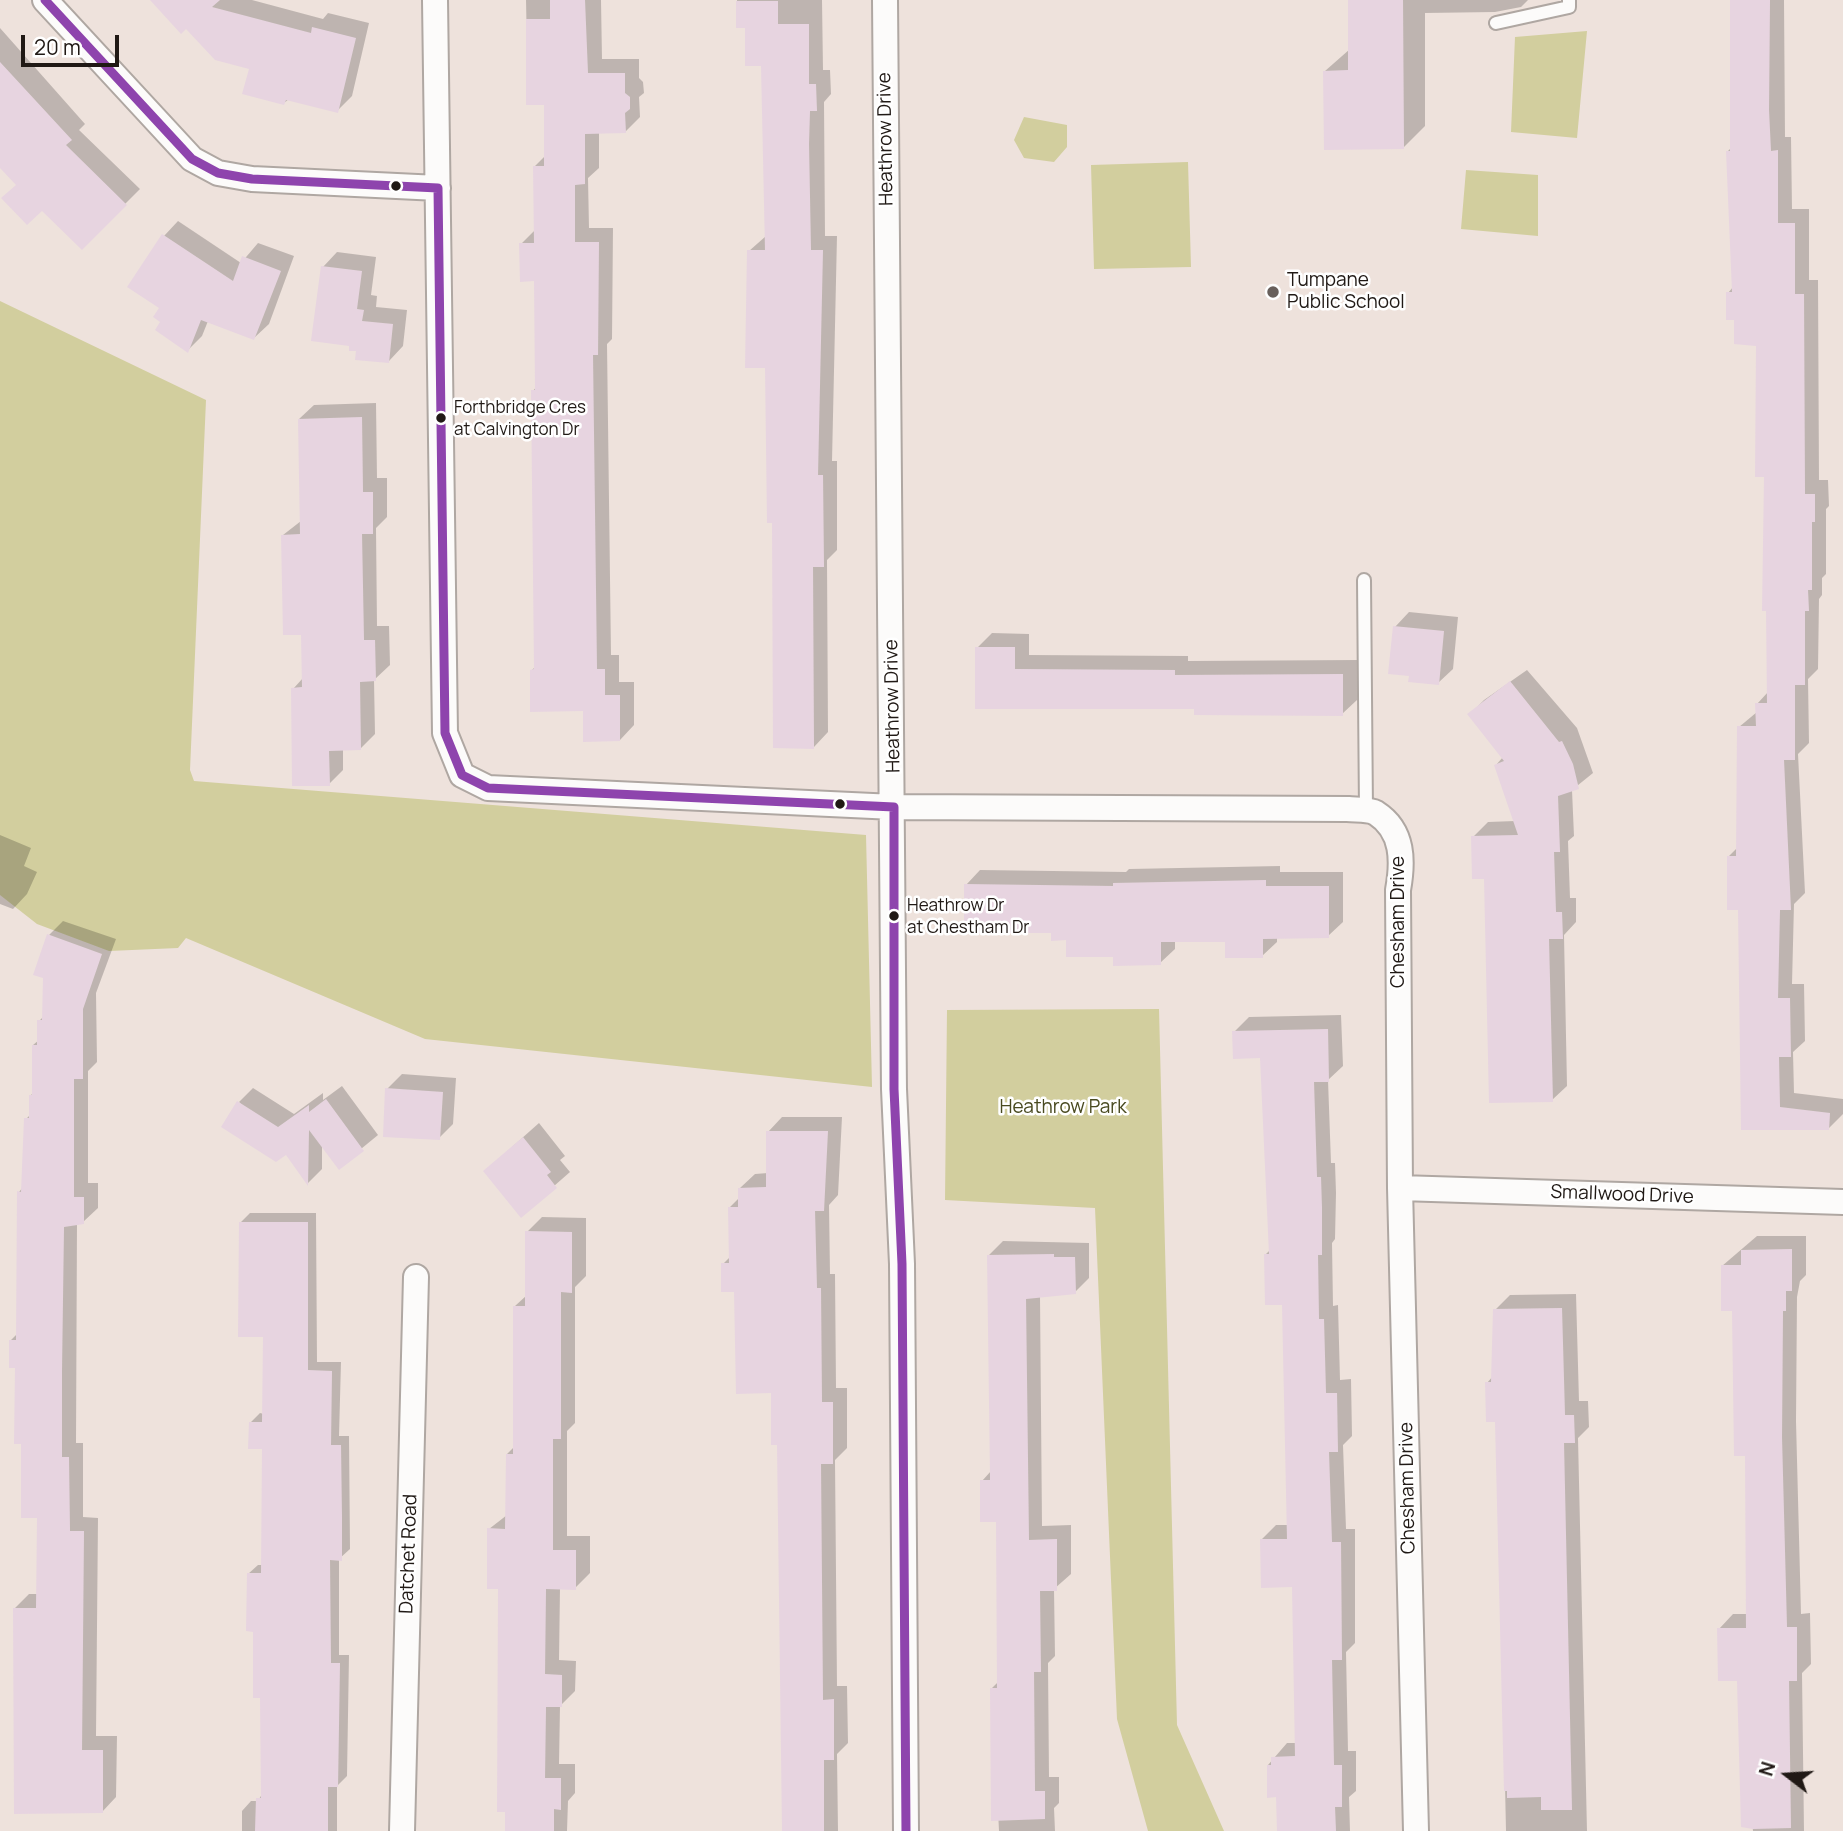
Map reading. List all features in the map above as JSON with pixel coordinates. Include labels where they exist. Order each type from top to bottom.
[{"type":"street","points":[[45,0],[191,159],[218,173],[252,179],[438,188]]},
{"type":"street","points":[[435,0],[445,733],[463,775],[488,789],[894,807],[1348,808],[1366,811]]},
{"type":"street","name":"Heathrow Drive","points":[[885,0],[894,807],[894,1089],[902,1264],[906,1831]]},
{"type":"street","name":"Chesham Drive","points":[[1366,811],[1376,813],[1399,839],[1402,865],[1398,890],[1400,1188],[1416,1831]]},
{"type":"street","name":"Smallwood Drive","points":[[1400,1188],[1843,1202]]},
{"type":"street","name":"Datchet Road","points":[[401,1831],[416,1277]]},
{"type":"lane","points":[[1496,23],[1569,7],[1569,0]]},
{"type":"lane","points":[[1364,580],[1366,811]]},
{"type":"green space","points":[[1587,31],[1577,138],[1511,132],[1515,37]]},
{"type":"green space","points":[[1024,117],[1067,125],[1067,147],[1054,162],[1024,158],[1014,140]]},
{"type":"green space","points":[[1188,162],[1191,267],[1094,269],[1091,165]]},
{"type":"green space","points":[[1466,170],[1538,175],[1538,236],[1461,229]]},
{"type":"green space","points":[[0,301],[206,400],[190,770],[194,781],[866,835],[872,1087],[425,1039],[186,938],[178,948],[109,951],[37,924],[0,895]]},
{"type":"green space","name":"Heathrow Park","points":[[1159,1009],[1177,1725],[1224,1831],[1148,1831],[1117,1719],[1095,1208],[945,1200],[947,1010]]},
{"type":"building","points":[[150,0],[220,0],[212,7],[311,33],[312,27],[356,38],[338,113],[286,100],[284,105],[242,94],[249,69],[215,60],[186,29],[181,34]]},
{"type":"building","points":[[550,0],[585,0],[588,73],[625,73],[625,93],[630,97],[630,109],[625,113],[626,133],[585,134],[585,184],[575,185],[575,242],[599,242],[598,355],[593,355],[597,669],[605,669],[605,695],[620,695],[620,741],[583,742],[583,711],[530,712],[530,670],[534,669],[531,390],[535,390],[534,281],[520,282],[519,243],[534,243],[533,166],[544,166],[544,105],[526,105],[526,19],[550,19]]},
{"type":"building","points":[[1348,0],[1403,0],[1404,149],[1324,150],[1323,71],[1348,70]]},
{"type":"building","points":[[1730,0],[1770,0],[1769,110],[1771,151],[1778,150],[1778,223],[1795,223],[1795,294],[1804,294],[1805,494],[1815,494],[1815,522],[1812,522],[1812,590],[1808,590],[1809,611],[1805,611],[1805,685],[1795,685],[1795,760],[1784,760],[1791,910],[1780,910],[1778,998],[1790,998],[1791,1057],[1779,1057],[1780,1107],[1830,1113],[1829,1130],[1741,1130],[1738,910],[1727,910],[1727,856],[1736,856],[1737,726],[1756,726],[1755,703],[1767,703],[1766,611],[1762,611],[1764,477],[1755,477],[1756,346],[1734,344],[1734,320],[1726,320],[1726,292],[1732,292],[1726,151],[1730,151]]},
{"type":"building","points":[[736,1],[778,1],[778,24],[809,24],[809,84],[816,84],[817,111],[810,111],[809,144],[811,250],[823,250],[818,475],[823,475],[824,567],[813,567],[814,749],[773,748],[772,523],[767,523],[765,368],[745,368],[747,250],[765,250],[761,66],[745,66],[745,28],[736,28]]},
{"type":"building","points":[[0,62],[72,140],[66,145],[127,205],[82,250],[42,211],[27,225],[1,198],[16,185],[0,168]]},
{"type":"building","points":[[162,234],[233,281],[242,256],[281,271],[254,340],[201,320],[188,353],[155,330],[160,322],[153,317],[159,308],[127,287]]},
{"type":"building","points":[[321,266],[362,271],[357,309],[364,310],[362,321],[393,324],[389,363],[355,360],[356,351],[349,351],[349,346],[311,341]]},
{"type":"building","points":[[362,417],[363,492],[373,492],[373,534],[362,534],[364,640],[375,640],[376,681],[360,682],[361,750],[329,751],[330,786],[292,786],[291,688],[302,687],[301,635],[283,635],[281,535],[300,534],[298,419]]},
{"type":"building","points":[[1393,626],[1444,631],[1439,685],[1408,682],[1409,676],[1388,674]]},
{"type":"building","points":[[975,647],[1015,647],[1015,669],[1175,670],[1175,675],[1343,674],[1343,716],[1194,715],[1194,709],[975,709]]},
{"type":"building","points":[[1510,681],[1559,742],[1562,741],[1573,764],[1579,789],[1558,796],[1560,852],[1554,852],[1556,912],[1562,912],[1563,939],[1549,939],[1553,1102],[1489,1103],[1484,879],[1472,879],[1471,836],[1518,835],[1494,765],[1504,761],[1467,714]]},
{"type":"building","points":[[1266,880],[1266,886],[1329,886],[1329,938],[1263,939],[1263,958],[1225,958],[1225,942],[1161,942],[1161,965],[1113,966],[1113,957],[1066,957],[1066,940],[1051,941],[1051,933],[964,933],[964,884],[1113,886],[1113,883]]},
{"type":"building","points":[[47,934],[102,954],[83,1009],[83,1079],[74,1079],[74,1197],[84,1197],[84,1224],[64,1227],[62,1457],[69,1457],[70,1531],[84,1531],[82,1750],[103,1750],[103,1813],[14,1814],[13,1608],[36,1608],[37,1518],[21,1518],[21,1444],[14,1444],[15,1368],[9,1368],[9,1340],[16,1340],[17,1191],[21,1192],[24,1118],[29,1118],[29,1095],[32,1095],[32,1045],[37,1045],[37,1020],[42,1020],[43,978],[33,975]]},
{"type":"building","points":[[1328,1029],[1329,1082],[1314,1082],[1317,1177],[1321,1177],[1322,1208],[1322,1255],[1318,1255],[1319,1319],[1324,1319],[1326,1393],[1337,1393],[1338,1452],[1329,1452],[1332,1542],[1341,1542],[1342,1660],[1332,1660],[1334,1765],[1342,1765],[1342,1807],[1335,1807],[1336,1831],[1277,1831],[1276,1797],[1267,1798],[1267,1765],[1271,1765],[1271,1757],[1295,1756],[1292,1587],[1261,1588],[1260,1539],[1287,1539],[1282,1305],[1265,1305],[1264,1254],[1269,1254],[1260,1058],[1233,1059],[1232,1031]]},
{"type":"building","points":[[385,1088],[443,1092],[440,1140],[383,1137]]},
{"type":"building","points":[[326,1099],[364,1151],[339,1170],[309,1130],[308,1186],[286,1155],[276,1162],[221,1127],[237,1101],[278,1127],[309,1105],[309,1112]]},
{"type":"building","points":[[766,1131],[828,1131],[824,1211],[815,1211],[817,1288],[821,1288],[822,1402],[833,1402],[833,1464],[821,1464],[823,1700],[834,1699],[834,1760],[824,1760],[824,1831],[782,1831],[777,1445],[771,1445],[771,1393],[736,1394],[734,1292],[721,1292],[721,1263],[729,1263],[728,1207],[738,1207],[738,1188],[766,1187]]},
{"type":"building","points":[[523,1137],[551,1172],[547,1175],[557,1188],[521,1218],[483,1171]]},
{"type":"building","points":[[239,1222],[308,1222],[308,1370],[332,1371],[331,1445],[341,1445],[342,1561],[330,1560],[331,1663],[340,1663],[338,1787],[328,1787],[328,1831],[255,1831],[256,1798],[261,1798],[260,1698],[253,1698],[253,1632],[246,1631],[247,1573],[261,1573],[262,1449],[248,1449],[249,1422],[262,1422],[263,1337],[238,1337]]},
{"type":"building","points":[[525,1231],[572,1232],[572,1293],[561,1292],[561,1439],[553,1439],[553,1550],[576,1550],[576,1590],[546,1589],[545,1674],[562,1675],[562,1707],[546,1707],[545,1778],[561,1778],[561,1810],[554,1809],[554,1831],[505,1831],[505,1812],[497,1812],[498,1589],[487,1589],[487,1528],[505,1529],[506,1454],[513,1454],[513,1306],[525,1306]]},
{"type":"building","points":[[1792,1249],[1792,1291],[1786,1291],[1786,1311],[1783,1311],[1782,1437],[1787,1627],[1797,1627],[1797,1681],[1789,1681],[1791,1828],[1753,1829],[1741,1827],[1737,1681],[1718,1681],[1717,1628],[1746,1628],[1745,1456],[1734,1456],[1732,1311],[1721,1311],[1721,1265],[1741,1265],[1741,1250]]},
{"type":"building","points":[[1054,1254],[1054,1257],[1075,1257],[1076,1294],[1026,1299],[1029,1540],[1057,1539],[1057,1591],[1040,1591],[1041,1672],[1034,1672],[1035,1791],[1045,1791],[1045,1819],[991,1821],[990,1688],[997,1688],[996,1522],[980,1522],[980,1480],[990,1480],[987,1255]]},
{"type":"building","points":[[1562,1308],[1565,1415],[1574,1415],[1575,1443],[1564,1443],[1572,1810],[1541,1810],[1541,1797],[1507,1798],[1507,1791],[1504,1791],[1495,1422],[1486,1422],[1485,1382],[1491,1382],[1493,1309]]},
{"type":"transit line","points":[[45,0],[192,159],[218,173],[252,179],[438,188]]},
{"type":"transit line","points":[[438,188],[445,733],[462,775],[488,788],[894,807]]},
{"type":"transit line","points":[[894,807],[894,1089],[902,1264],[906,1831]]},
{"type":"place","name":"Tumpane Public School","points":[[1273,292]]},
{"type":"place","name":"Forthbridge Cres at Calvington Dr","points":[[441,418]]},
{"type":"place","name":"Heathrow Dr at Chestham Dr","points":[[894,916]]}]
